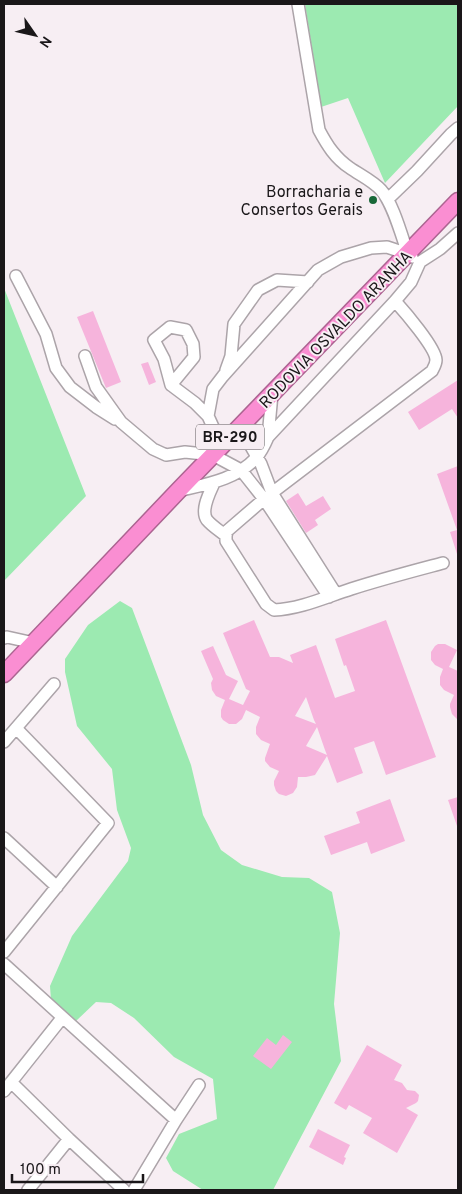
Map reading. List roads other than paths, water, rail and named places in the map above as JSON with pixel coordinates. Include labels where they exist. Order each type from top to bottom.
[{"type":"highway","name":"RODOVIA OSVALDO ARANHA","points":[[4,674],[272,394],[414,258],[458,201]]},
{"type":"street","points":[[178,491],[228,478],[257,457],[268,437],[411,282],[414,258],[388,199],[380,189],[335,156],[319,130],[298,4]]},
{"type":"street","points":[[388,199],[458,128]]},
{"type":"street","points":[[208,416],[213,389],[318,270],[341,257],[371,248],[387,247],[414,258],[440,249],[458,233]]},
{"type":"street","points":[[16,276],[46,334],[56,368],[70,387],[96,407],[121,422],[153,449],[166,455],[184,452],[213,455],[241,470],[268,496],[332,595]]},
{"type":"street","points":[[223,376],[231,356],[234,324],[258,290],[277,280],[308,282]]},
{"type":"street","points":[[395,301],[406,312],[435,353],[436,362],[432,371],[268,496],[227,531],[226,541],[266,604],[274,610],[284,610],[443,562]]},
{"type":"street","points":[[172,385],[194,356],[193,344],[186,330],[170,327],[154,340],[164,359],[172,385],[208,416],[224,443]]},
{"type":"street","points":[[85,356],[96,387],[121,422]]},
{"type":"street","points":[[268,437],[272,394]]},
{"type":"street","points":[[240,427],[257,457],[268,496]]},
{"type":"street","points":[[214,482],[206,501],[205,516],[208,521],[226,536]]},
{"type":"street","points":[[4,638],[34,643]]},
{"type":"street","points":[[4,742],[54,684]]},
{"type":"street","points":[[4,952],[108,823],[16,728]]},
{"type":"street","points":[[4,838],[57,887]]},
{"type":"street","points":[[4,964],[176,1120]]},
{"type":"street","points":[[62,1018],[7,1086],[124,1190]]},
{"type":"street","points":[[134,1190],[199,1085]]},
{"type":"street","points":[[28,1190],[69,1140]]},
{"type":"place","name":"Borracharia e Consertos Gerais","points":[[373,200]]}]
